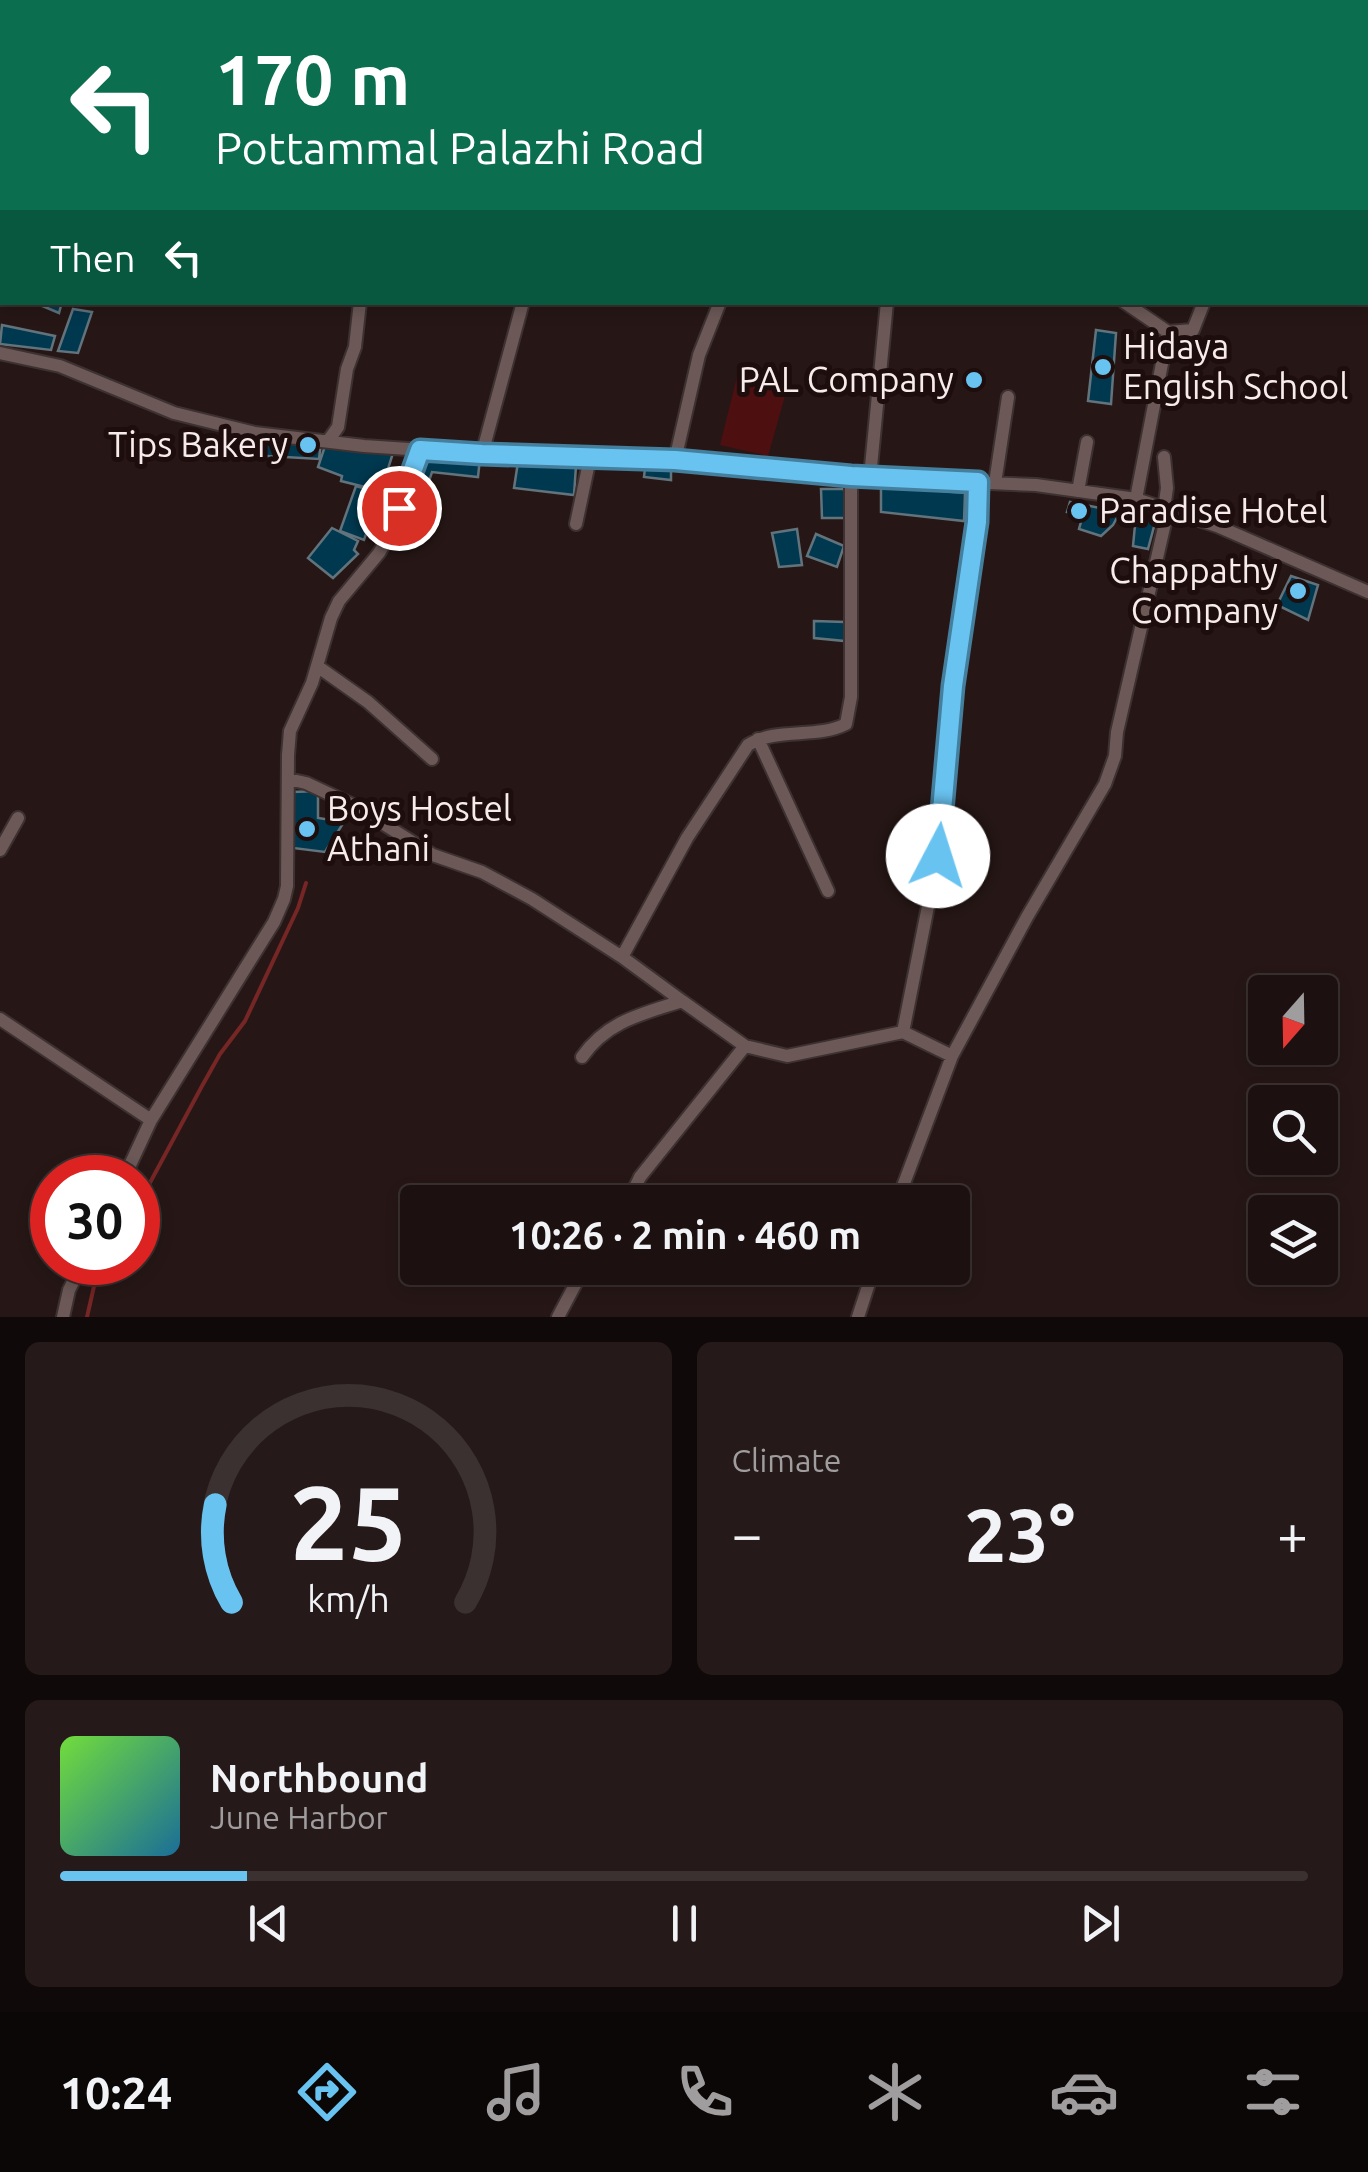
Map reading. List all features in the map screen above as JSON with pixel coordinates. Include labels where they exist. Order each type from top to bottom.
[{"type":"street","points":[[328,441],[338,427],[360,305]]},
{"type":"street","points":[[482,454],[521,305]]},
{"type":"street","points":[[675,460],[699,355],[719,305]]},
{"type":"street","points":[[870,477],[887,305]]},
{"type":"street","points":[[1128,305],[1168,332],[1193,330],[1203,305]]},
{"type":"street","points":[[1136,499],[1168,332]]},
{"type":"street","points":[[0,353],[60,366],[174,413],[254,433],[420,450],[675,460],[851,476],[996,483],[1136,499],[1217,526],[1368,592]]},
{"type":"street","points":[[996,483],[1008,397]]},
{"type":"street","points":[[1078,491],[1086,442]]},
{"type":"street","points":[[135,1155],[152,1120],[284,900],[290,731],[312,683],[331,618],[339,601],[390,534],[420,450]]},
{"type":"street","points":[[904,1185],[952,1056],[1104,784],[1115,756],[1116,732],[1166,509],[1164,457]]},
{"type":"street","points":[[576,524],[590,458]]},
{"type":"street","points":[[622,957],[702,812],[748,745],[758,738],[846,724],[851,697],[851,476]]},
{"type":"street","points":[[903,1032],[938,856],[953,686],[977,522],[978,482]]},
{"type":"street","points":[[317,666],[368,702],[432,759]]},
{"type":"street","points":[[758,738],[828,891]]},
{"type":"street","points":[[288,779],[306,783],[355,806],[433,854],[494,878],[555,912],[745,1046],[786,1056],[903,1032],[952,1056]]},
{"type":"street","points":[[0,850],[18,818]]},
{"type":"street","points":[[582,1057],[604,1031],[682,1001]]},
{"type":"street","points":[[0,1019],[152,1120]]},
{"type":"street","points":[[636,1185],[745,1046]]},
{"type":"street","points":[[63,1317],[71,1285]]},
{"type":"street","points":[[558,1317],[575,1285]]},
{"type":"street","points":[[858,1317],[868,1285]]},
{"type":"shaded area","points":[[737,377],[787,389],[768,456],[720,445]]},
{"type":"building","points":[[40,305],[61,305],[59,313]]},
{"type":"building","points":[[73,309],[92,312],[78,353],[58,351]]},
{"type":"building","points":[[2,325],[55,336],[51,350],[0,344]]},
{"type":"building","name":"Hidaya English School","points":[[1096,330],[1116,333],[1111,404],[1088,401]]},
{"type":"building","points":[[1173,378],[1185,378],[1179,396],[1169,394]]},
{"type":"building","points":[[253,438],[321,442],[319,459],[251,455]]},
{"type":"building","points":[[325,446],[393,453],[381,491],[341,481],[342,476],[318,467]]},
{"type":"building","points":[[421,452],[480,458],[478,477],[432,472],[422,502],[407,496]]},
{"type":"building","points":[[518,462],[576,466],[574,495],[514,488]]},
{"type":"building","points":[[645,468],[671,468],[671,480],[644,477]]},
{"type":"building","points":[[356,486],[380,493],[364,540],[340,531]]},
{"type":"building","points":[[881,486],[965,493],[964,521],[881,512]]},
{"type":"building","points":[[821,489],[844,489],[846,518],[822,518]]},
{"type":"building","points":[[1070,502],[1120,512],[1101,536],[1079,529],[1083,515],[1067,512]]},
{"type":"building","points":[[1136,515],[1156,519],[1148,549],[1133,546]]},
{"type":"building","points":[[332,528],[358,541],[354,550],[358,554],[333,578],[308,558]]},
{"type":"building","points":[[797,529],[802,565],[779,567],[772,533]]},
{"type":"building","points":[[816,534],[844,546],[837,567],[807,556]]},
{"type":"building","points":[[1291,576],[1318,585],[1308,620],[1277,605]]},
{"type":"building","points":[[814,621],[845,622],[845,641],[814,638]]},
{"type":"building","points":[[318,791],[318,818],[344,822],[325,852],[293,848],[293,792]]},
{"type":"waterway","points":[[160,1164],[220,1054],[245,1021],[306,883]]},
{"type":"waterway","points":[[87,1317],[94,1285]]},
{"type":"place","name":"Hidaya English School","points":[[1103,367]]},
{"type":"place","name":"PAL Company","points":[[974,380]]},
{"type":"place","name":"Tips Bakery","points":[[308,445]]},
{"type":"place","name":"Paradise Hotel","points":[[1079,511]]},
{"type":"place","name":"Chappathy Company","points":[[1298,591]]},
{"type":"place","name":"Boys Hostel Athani","points":[[307,829]]},
{"type":"route","points":[[399,508],[420,450],[675,460],[851,476],[978,482],[977,522],[953,686],[938,856]]}]
